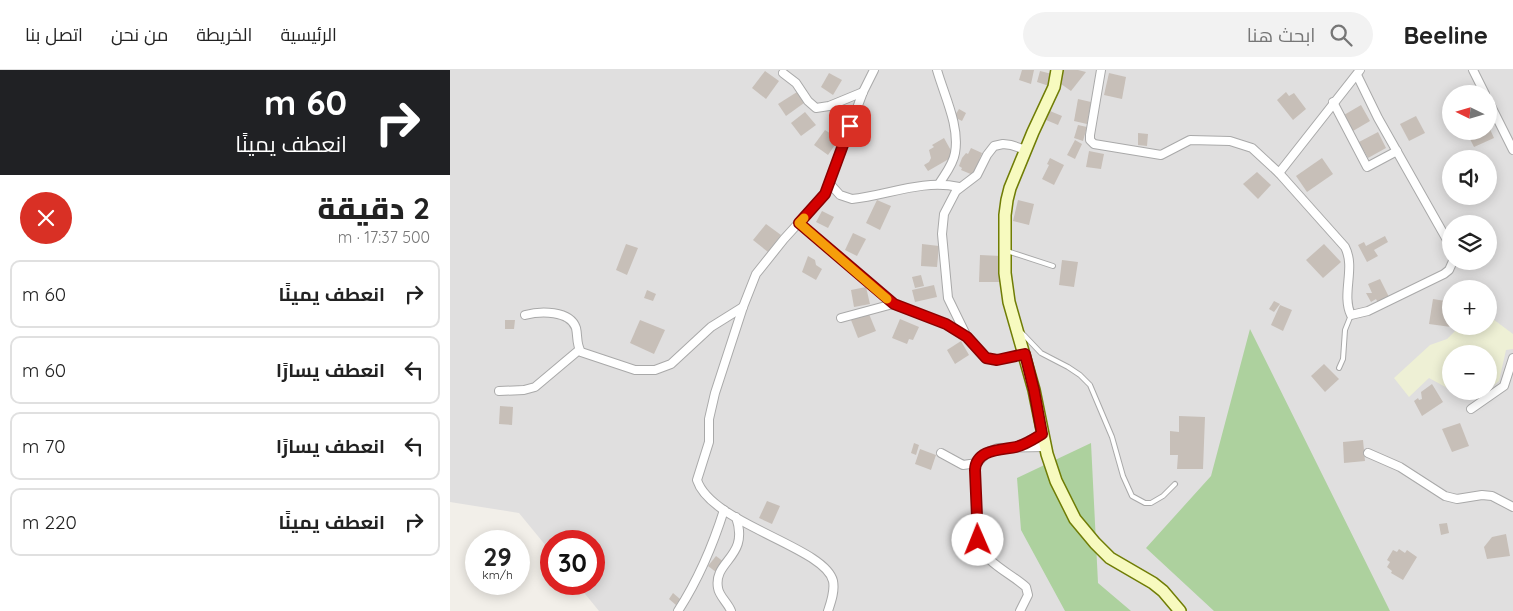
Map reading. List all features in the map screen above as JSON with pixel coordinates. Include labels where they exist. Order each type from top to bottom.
[{"type":"street","points":[[828,611],[833,580],[826,568],[807,555],[766,535],[724,510],[705,494],[697,480],[709,442],[711,408],[743,307],[756,274],[799,223],[817,205],[830,184],[862,92],[874,70]]},
{"type":"street","points":[[937,70],[952,121],[956,145],[954,160],[939,184]]},
{"type":"street","points":[[1058,70],[1054,87],[1010,188],[1007,200],[1006,289],[1014,323],[1025,354],[1045,447],[1056,481],[1075,519],[1110,558],[1153,583],[1167,588],[1186,611]]},
{"type":"street","points":[[1101,70],[1090,139],[1094,144],[1161,155],[1190,140],[1230,141],[1252,148],[1279,173],[1345,247],[1349,261],[1348,305],[1352,315],[1368,311],[1449,270]]},
{"type":"street","points":[[1473,70],[1480,85]]},
{"type":"street","points":[[783,72],[796,83],[808,101],[816,108],[835,104],[862,92]]},
{"type":"street","points":[[1279,173],[1358,72],[1397,151],[1442,231]]},
{"type":"street","points":[[1333,102],[1367,166],[1397,151]]},
{"type":"street","points":[[1498,120],[1513,150]]},
{"type":"street","points":[[967,337],[948,298],[942,234],[944,214],[948,203],[959,187],[977,174],[994,146],[998,144],[1011,145],[1026,150]]},
{"type":"street","points":[[830,184],[840,195],[852,199],[939,184],[959,187]]},
{"type":"street","points":[[799,223],[894,304],[946,324],[967,337],[991,360],[1025,354]]},
{"type":"street","points":[[840,318],[894,304]]},
{"type":"street","points":[[579,350],[635,370],[655,370],[671,364],[711,327],[743,307]]},
{"type":"street","points":[[525,315],[550,314],[568,317],[575,326],[579,350]]},
{"type":"street","points":[[499,391],[524,390],[535,387],[579,350]]},
{"type":"street","points":[[1471,409],[1504,386],[1513,358]]},
{"type":"street","points":[[1016,447],[1042,434]]},
{"type":"street","points":[[942,453],[963,465],[977,462],[988,452],[1016,447],[1045,447]]},
{"type":"street","points":[[1368,453],[1400,467],[1445,496],[1456,498],[1482,495],[1492,496],[1513,507]]},
{"type":"street","points":[[977,462],[975,470],[978,540],[985,556],[1026,587],[1028,595],[1020,611]]},
{"type":"street","points":[[678,611],[690,593],[713,544],[724,510]]},
{"type":"street","points":[[731,611],[719,592],[718,580],[739,545],[741,538],[736,517]]},
{"type":"street","points":[[1153,583],[1180,611]]},
{"type":"lane","points":[[1005,250],[1053,266]]},
{"type":"lane","points":[[1339,368],[1343,359],[1345,330],[1352,315]]},
{"type":"lane","points":[[1014,323],[1041,353],[1068,367],[1090,385],[1112,437],[1123,476],[1132,496],[1145,503],[1151,503],[1163,496],[1175,484]]},
{"type":"shaded area","points":[[450,70],[1513,70],[1513,611],[599,611],[586,595],[605,595],[605,530],[540,530],[540,539],[519,513],[450,502]]},
{"type":"green space","points":[[1497,322],[1513,334],[1513,349],[1506,350],[1499,381],[1497,383],[1497,345],[1442,345],[1442,385],[1429,378],[1409,397],[1394,378],[1430,345],[1447,339],[1451,335],[1497,335]]},
{"type":"green space","points":[[1250,329],[1390,611],[1214,611],[1146,548],[1211,476]]},
{"type":"green space","points":[[1091,443],[1098,583],[1131,611],[1065,611],[1021,530],[1017,478]]},
{"type":"building","points":[[1022,70],[1034,70],[1031,84],[1019,80]]},
{"type":"building","points":[[1063,70],[1086,72],[1071,91],[1061,84]]},
{"type":"building","points":[[765,71],[779,81],[766,99],[752,88]]},
{"type":"building","points":[[1040,71],[1052,74],[1049,86],[1037,82]]},
{"type":"building","points":[[829,73],[842,80],[833,95],[821,87]]},
{"type":"building","points":[[1109,73],[1126,77],[1122,99],[1104,95]]},
{"type":"building","points":[[797,92],[804,103],[786,116],[778,104]]},
{"type":"building","points":[[1286,92],[1289,96],[1294,93],[1306,109],[1293,120],[1277,100]]},
{"type":"building","points":[[1078,99],[1091,102],[1087,124],[1074,121]]},
{"type":"building","points":[[1361,105],[1370,121],[1353,131],[1344,115]]},
{"type":"building","points":[[959,109],[966,113],[962,121],[954,117]]},
{"type":"building","points":[[1050,111],[1062,116],[1058,125],[1046,120]]},
{"type":"building","points":[[805,112],[816,125],[801,136],[791,123]]},
{"type":"building","points":[[1416,116],[1425,133],[1409,141],[1400,124]]},
{"type":"building","points":[[1078,125],[1087,127],[1083,141],[1074,138]]},
{"type":"building","points":[[825,130],[839,139],[828,155],[814,145]]},
{"type":"building","points":[[1378,132],[1386,148],[1368,158],[1359,142]]},
{"type":"building","points":[[1138,133],[1148,134],[1147,146],[1138,145]]},
{"type":"building","points":[[944,138],[954,156],[928,171],[924,165],[931,158],[929,150],[934,147],[932,145]]},
{"type":"building","points":[[1075,140],[1082,144],[1075,159],[1067,155]]},
{"type":"building","points":[[1470,140],[1490,140],[1474,147]]},
{"type":"building","points":[[971,148],[982,153],[973,175],[961,170],[962,168],[959,166],[962,158],[966,153],[968,154]]},
{"type":"building","points":[[1089,151],[1104,154],[1101,169],[1086,167]]},
{"type":"building","points":[[1050,158],[1064,165],[1054,185],[1042,179],[1049,165],[1047,164]]},
{"type":"building","points":[[1322,158],[1333,174],[1307,192],[1296,176]]},
{"type":"building","points":[[1257,172],[1271,185],[1258,199],[1243,184]]},
{"type":"building","points":[[877,200],[891,206],[880,230],[866,223]]},
{"type":"building","points":[[1018,200],[1034,204],[1029,225],[1013,221]]},
{"type":"building","points":[[822,211],[834,217],[828,228],[816,222]]},
{"type":"building","points":[[766,224],[781,235],[768,252],[753,240]]},
{"type":"building","points":[[853,233],[866,239],[857,256],[845,250]]},
{"type":"building","points":[[1385,236],[1388,242],[1374,250],[1378,256],[1367,262],[1358,245],[1364,242],[1366,246]]},
{"type":"building","points":[[626,244],[638,248],[627,275],[616,270]]},
{"type":"building","points":[[922,244],[939,246],[937,267],[921,266]]},
{"type":"building","points":[[1324,244],[1341,262],[1323,278],[1306,260]]},
{"type":"building","points":[[980,255],[1001,256],[1000,282],[979,282]]},
{"type":"building","points":[[808,256],[815,260],[816,265],[822,269],[816,280],[802,272]]},
{"type":"building","points":[[1062,260],[1078,262],[1074,287],[1059,285]]},
{"type":"building","points":[[921,275],[924,286],[915,288],[912,277]]},
{"type":"building","points":[[1380,279],[1389,297],[1378,303],[1376,299],[1371,302],[1366,293],[1372,293],[1368,284]]},
{"type":"building","points":[[934,285],[937,297],[915,302],[912,290]]},
{"type":"building","points":[[866,287],[870,304],[854,307],[851,290]]},
{"type":"building","points":[[647,290],[656,294],[653,301],[644,298]]},
{"type":"building","points":[[1433,299],[1442,300],[1442,326],[1429,324]]},
{"type":"building","points":[[1274,301],[1280,304],[1274,312],[1269,309]]},
{"type":"building","points":[[1280,305],[1292,310],[1283,331],[1271,325]]},
{"type":"building","points":[[869,314],[876,331],[858,338],[851,320]]},
{"type":"building","points":[[900,319],[919,327],[913,340],[909,339],[907,344],[892,338]]},
{"type":"building","points":[[505,320],[515,320],[514,329],[505,329]]},
{"type":"building","points":[[640,320],[665,330],[654,354],[630,343]]},
{"type":"building","points":[[961,341],[969,355],[955,364],[947,350]]},
{"type":"building","points":[[1324,364],[1339,379],[1325,392],[1311,376]]},
{"type":"building","points":[[1432,384],[1443,402],[1422,416],[1414,401],[1418,398],[1419,400],[1422,399],[1421,392]]},
{"type":"building","points":[[500,406],[513,407],[512,425],[499,424]]},
{"type":"building","points":[[1179,416],[1205,417],[1203,469],[1177,469],[1178,455],[1170,455],[1170,431],[1179,432]]},
{"type":"building","points":[[1460,423],[1469,446],[1452,452],[1442,429]]},
{"type":"building","points":[[1363,440],[1365,461],[1344,463],[1343,442]]},
{"type":"building","points":[[914,443],[919,445],[916,455],[911,453]]},
{"type":"building","points":[[920,449],[936,455],[931,470],[915,464]]},
{"type":"building","points":[[767,501],[780,506],[772,524],[759,518]]},
{"type":"building","points":[[1447,523],[1449,533],[1441,535],[1439,524]]},
{"type":"building","points":[[1506,534],[1510,556],[1487,559],[1484,547],[1492,537]]},
{"type":"building","points":[[1399,549],[1405,553],[1407,550],[1417,557],[1403,580],[1391,573],[1392,571],[1387,567],[1390,562],[1387,560],[1393,550],[1397,552]]},
{"type":"building","points":[[716,556],[724,562],[716,572],[708,566]]},
{"type":"building","points":[[673,593],[680,599],[676,605],[669,599]]},
{"type":"slow traffic","points":[[804,218],[799,223],[887,299]]},
{"type":"route","points":[[850,126],[825,194],[799,223],[894,304],[946,324],[967,337],[986,358],[997,360],[1025,354],[1042,434],[1016,447],[998,448],[988,452],[977,462],[975,470],[978,540]]}]
